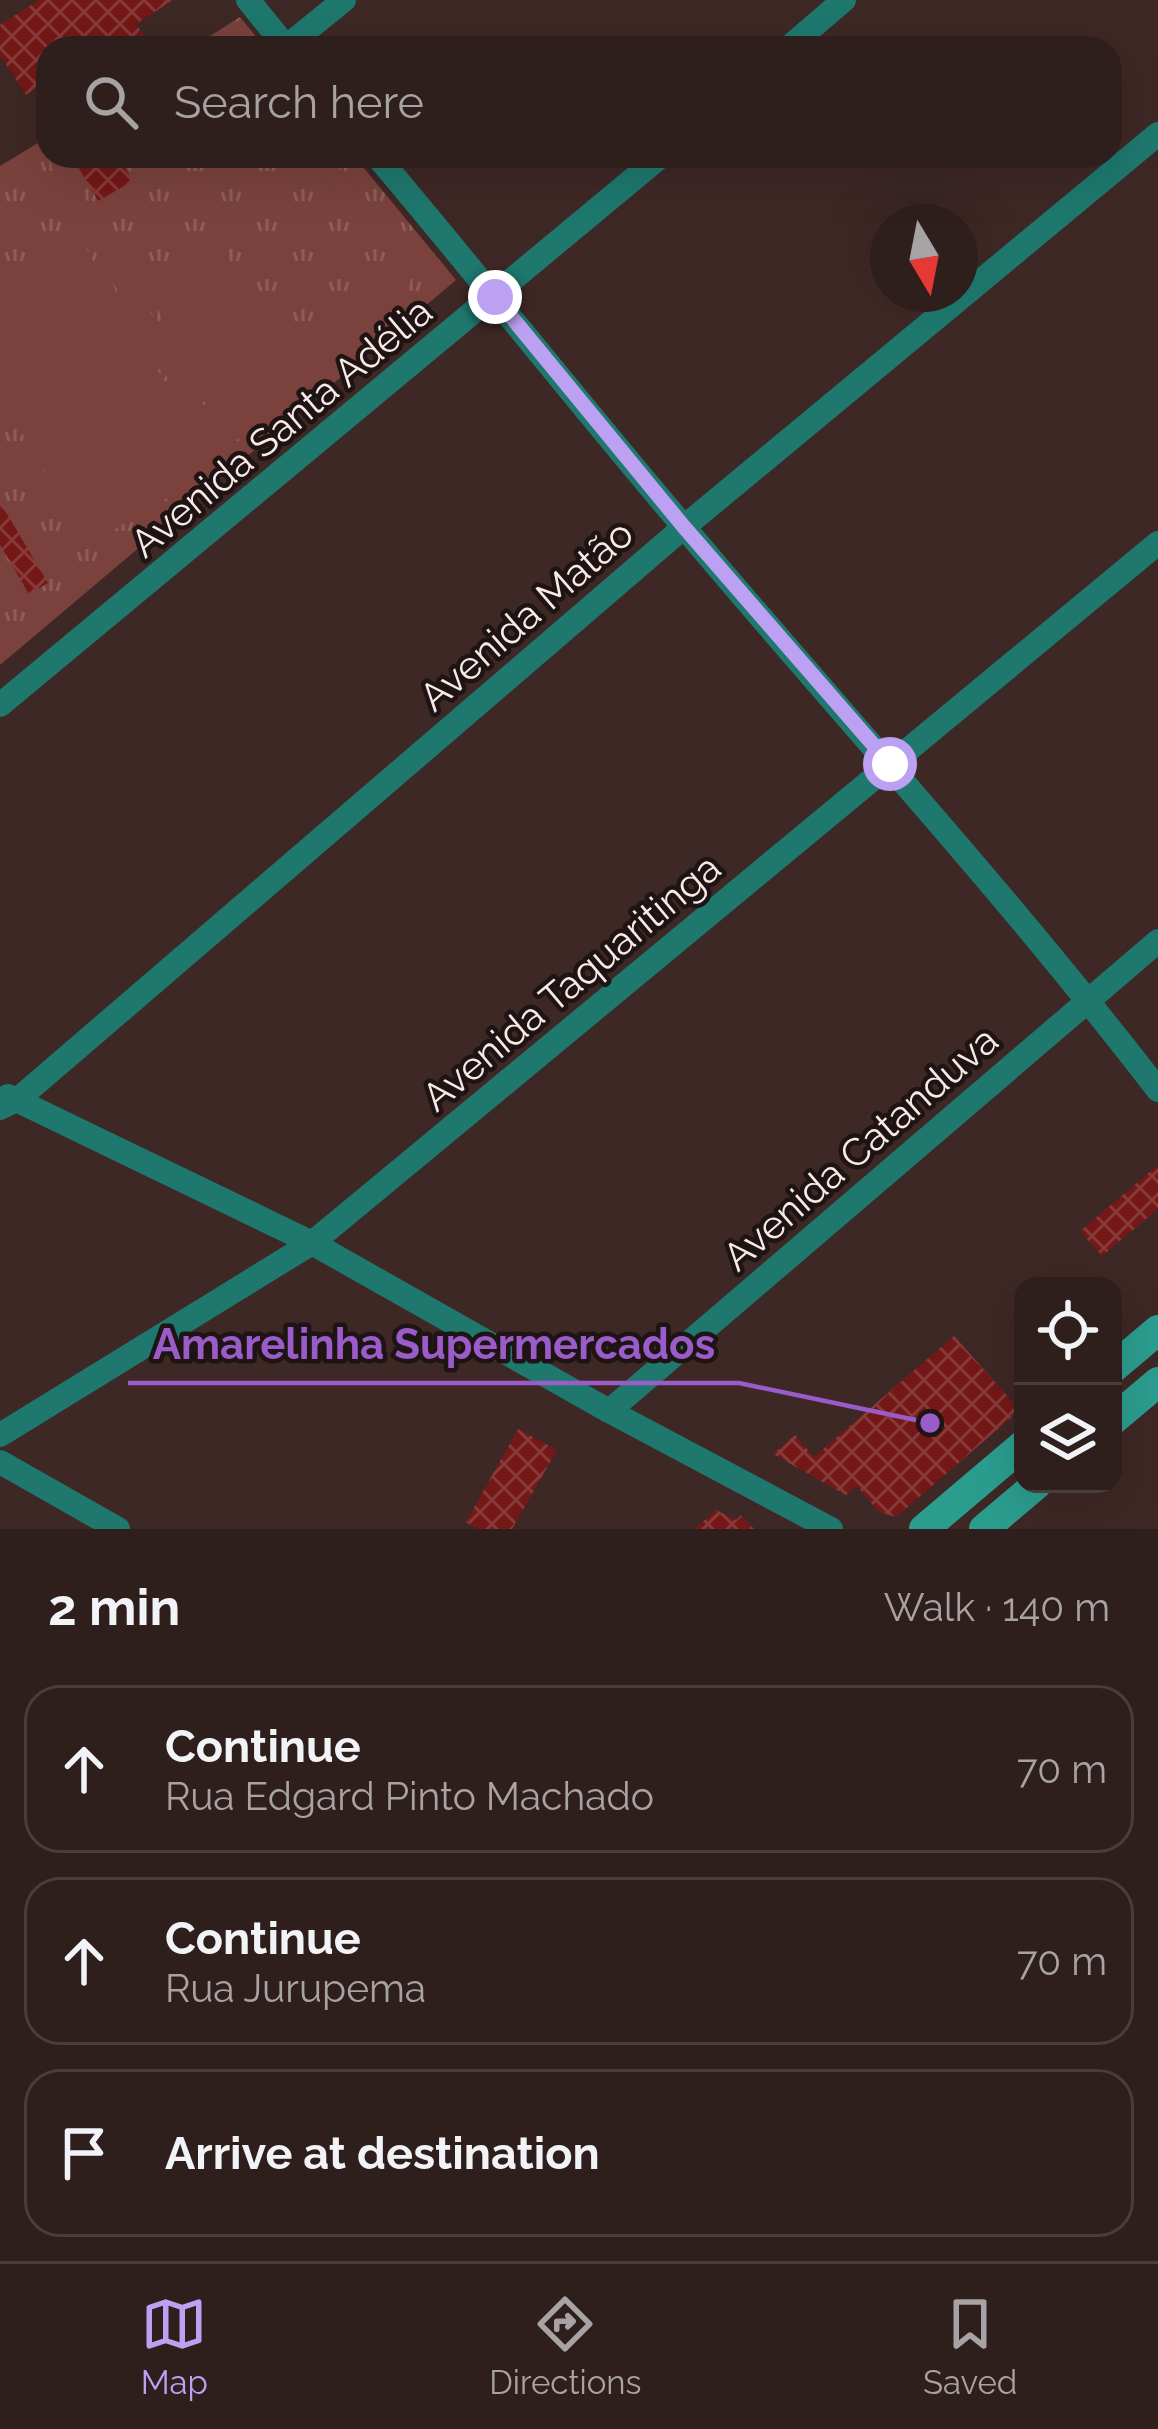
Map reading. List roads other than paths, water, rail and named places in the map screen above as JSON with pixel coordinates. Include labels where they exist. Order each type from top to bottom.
[{"type":"main road","points":[[1122,1360],[1158,1330]]},
{"type":"main road","points":[[1122,1412],[1158,1382]]},
{"type":"main road","points":[[924,1529],[1014,1453]]},
{"type":"main road","points":[[983,1529],[1026,1493]]},
{"type":"street","points":[[248,0],[276,36]]},
{"type":"street","points":[[300,36],[344,0]]},
{"type":"street","points":[[802,36],[844,0]]},
{"type":"street","name":"Avenida Matão","points":[[1122,164],[1158,134]]},
{"type":"street","points":[[387,168],[684,527],[1088,999],[1158,1090]]},
{"type":"street","name":"Avenida Santa Adélia","points":[[0,705],[647,168]]},
{"type":"street","name":"Avenida Matão","points":[[6,1100],[1117,168]]},
{"type":"street","name":"Avenida Taquaritinga","points":[[0,1436],[312,1243],[1158,543]]},
{"type":"street","name":"Avenida Catanduva","points":[[609,1412],[1158,941]]},
{"type":"street","points":[[6,1100],[312,1243],[609,1412],[831,1529]]},
{"type":"street","points":[[0,1462],[118,1529]]},
{"type":"place","name":"Amarelinha Supermercados","points":[[930,1423]]}]
